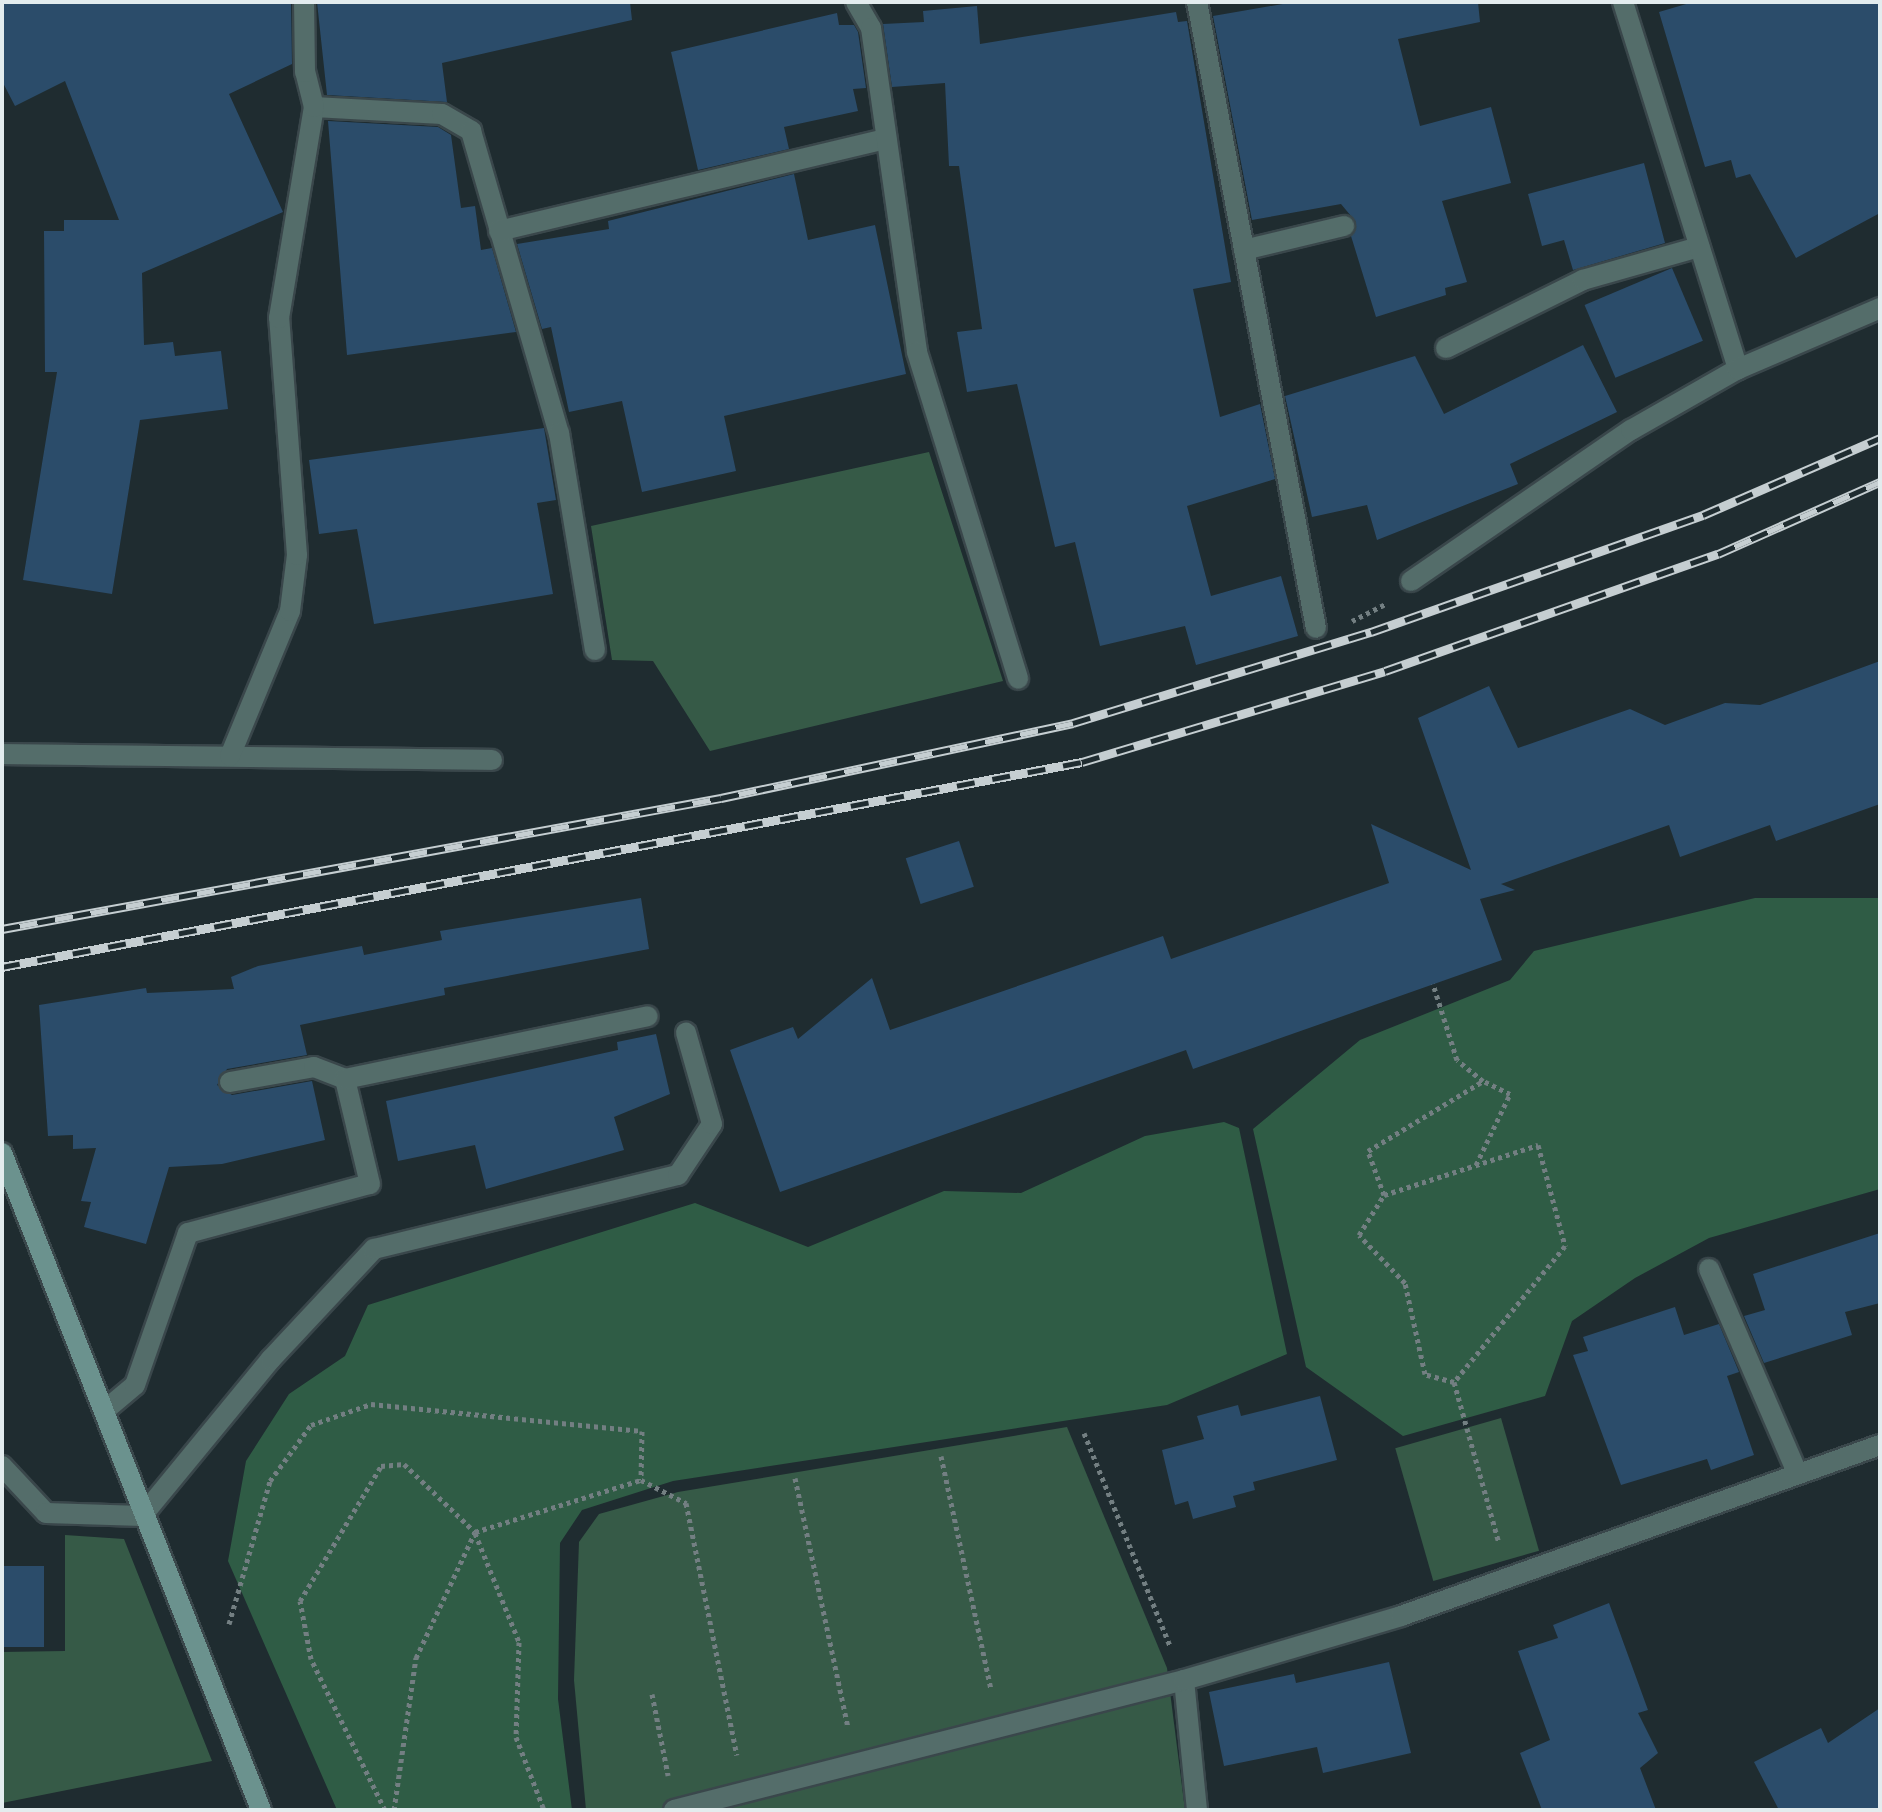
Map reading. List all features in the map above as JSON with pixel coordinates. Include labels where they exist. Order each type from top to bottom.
[{"type":"street","points":[[230,756],[291,597],[297,555],[280,284],[314,107],[305,72],[304,2]]},
{"type":"street","points":[[856,2],[871,28],[917,352],[1018,679]]},
{"type":"street","points":[[1197,2],[1316,628]]},
{"type":"street","points":[[1623,2],[1738,369]]},
{"type":"street","points":[[314,107],[442,114],[471,131],[559,433],[595,650]]},
{"type":"street","points":[[499,231],[886,139]]},
{"type":"street","points":[[1244,250],[1344,226]]},
{"type":"street","points":[[1446,348],[1583,280],[1699,247]]},
{"type":"street","points":[[1411,581],[1631,430],[1738,369],[1880,308]]},
{"type":"street","points":[[2,754],[492,760]]},
{"type":"street","points":[[230,1082],[314,1067],[345,1079],[648,1016]]},
{"type":"street","points":[[142,1516],[271,1359],[374,1249],[678,1175],[712,1124],[686,1033]]},
{"type":"street","points":[[104,1411],[135,1385],[188,1233],[370,1184],[345,1079]]},
{"type":"street","points":[[2,1153],[258,1807]]},
{"type":"street","points":[[1709,1269],[1796,1470]]},
{"type":"street","points":[[674,1810],[1184,1680],[1510,1578],[1796,1470],[1880,1445]]},
{"type":"street","points":[[2,1466],[46,1513],[142,1516]]},
{"type":"street","points":[[1184,1680],[1197,1810]]},
{"type":"path","points":[[1316,628],[1370,617],[1411,581]]},
{"type":"path","points":[[1433,984],[1457,1060],[1483,1081],[1510,1094],[1475,1166]]},
{"type":"path","points":[[1384,1195],[1368,1151],[1483,1081]]},
{"type":"path","points":[[1538,1145],[1565,1246],[1454,1382],[1425,1374],[1405,1283],[1359,1235],[1384,1195],[1538,1145]]},
{"type":"path","points":[[1454,1382],[1510,1578]]},
{"type":"path","points":[[228,1626],[270,1481],[311,1425],[371,1404],[642,1431],[641,1480]]},
{"type":"path","points":[[1084,1433],[1184,1680]]},
{"type":"path","points":[[941,1456],[999,1729]]},
{"type":"path","points":[[385,1810],[311,1659],[300,1601],[381,1466],[404,1464],[475,1532],[519,1642],[516,1737],[544,1810]]},
{"type":"path","points":[[795,1478],[856,1764]]},
{"type":"path","points":[[394,1810],[416,1658],[475,1532],[641,1480],[686,1503],[744,1791]]},
{"type":"path","points":[[652,1694],[674,1810]]},
{"type":"green space","points":[[929,452],[1003,681],[710,751],[653,661],[612,660],[591,526]]},
{"type":"green space","points":[[1755,898],[1880,898],[1880,1189],[1709,1238],[1635,1278],[1572,1321],[1545,1396],[1403,1436],[1306,1367],[1253,1129],[1360,1040],[1510,980],[1534,951]]},
{"type":"green space","points":[[1224,1122],[1239,1128],[1287,1354],[1167,1405],[673,1481],[582,1510],[560,1543],[558,1699],[572,1810],[337,1810],[228,1561],[246,1461],[289,1394],[345,1356],[368,1305],[695,1203],[808,1247],[944,1191],[1021,1193],[1145,1136]]},
{"type":"green space","points":[[1501,1418],[1539,1551],[1433,1581],[1395,1448]]},
{"type":"green space","points":[[1067,1427],[1167,1668],[1185,1810],[586,1810],[574,1680],[579,1542],[599,1514],[678,1492]]},
{"type":"green space","points":[[65,1535],[124,1539],[212,1761],[2,1803],[2,1652],[65,1651]]},
{"type":"building","points":[[2,2],[291,2],[292,64],[229,94],[283,212],[142,273],[144,345],[173,342],[175,356],[221,351],[228,409],[140,420],[112,594],[23,580],[57,372],[45,372],[44,231],[64,231],[64,220],[119,220],[65,81],[15,106],[2,81]]},
{"type":"building","points":[[317,2],[630,2],[632,20],[442,63],[447,102],[327,95]]},
{"type":"building","points":[[1294,2],[1478,2],[1480,22],[1398,39],[1420,126],[1491,107],[1511,183],[1442,201],[1467,282],[1445,288],[1446,295],[1376,317],[1351,236],[1356,222],[1341,204],[1252,220],[1213,16]]},
{"type":"building","points":[[1693,2],[1880,2],[1880,213],[1796,258],[1750,174],[1736,178],[1731,160],[1705,167],[1659,12]]},
{"type":"building","points":[[977,6],[980,44],[1176,12],[1178,22],[1187,21],[1231,282],[1193,289],[1220,417],[1260,404],[1275,479],[1187,506],[1211,596],[1281,576],[1298,636],[1196,665],[1185,626],[1100,646],[1075,542],[1055,547],[1017,384],[967,392],[957,332],[982,329],[959,166],[949,166],[945,83],[892,87],[883,24],[924,22],[923,11]]},
{"type":"building","points":[[837,13],[839,25],[854,25],[858,32],[866,88],[853,89],[858,111],[784,127],[789,149],[698,170],[671,52]]},
{"type":"building","points":[[328,121],[438,127],[451,135],[461,208],[475,206],[481,250],[492,248],[516,332],[347,355]]},
{"type":"building","points":[[1644,163],[1665,243],[1573,270],[1564,240],[1542,246],[1528,194]]},
{"type":"building","points":[[794,174],[808,240],[875,225],[906,374],[724,416],[736,471],[642,492],[622,401],[569,412],[551,327],[542,329],[517,244],[609,229],[608,221]]},
{"type":"building","points":[[1672,268],[1703,341],[1615,378],[1585,305]]},
{"type":"building","points":[[1583,345],[1617,412],[1510,464],[1518,484],[1377,540],[1367,505],[1312,517],[1285,396],[1415,356],[1444,414]]},
{"type":"building","points":[[544,428],[556,500],[537,503],[553,594],[374,624],[357,529],[319,534],[309,460]]},
{"type":"building","points":[[1880,661],[1880,804],[1776,841],[1770,825],[1680,857],[1669,825],[1501,884],[1515,890],[1480,899],[1502,960],[1193,1069],[1186,1050],[780,1192],[730,1050],[793,1027],[798,1039],[872,978],[890,1030],[1163,936],[1171,959],[1389,883],[1371,824],[1471,870],[1418,718],[1489,686],[1518,748],[1630,709],[1665,725],[1725,703],[1760,705]]},
{"type":"building","points":[[959,841],[974,887],[921,904],[906,858]]},
{"type":"building","points":[[641,898],[649,949],[444,988],[445,995],[300,1025],[307,1055],[227,1069],[217,1085],[232,1095],[312,1081],[325,1140],[222,1164],[169,1167],[146,1244],[84,1227],[91,1202],[81,1201],[96,1148],[73,1149],[73,1135],[48,1136],[39,1005],[146,988],[147,993],[234,989],[231,977],[258,966],[362,946],[364,955],[442,940],[440,931]]},
{"type":"building","points":[[656,1034],[670,1094],[614,1117],[624,1150],[486,1189],[475,1145],[398,1161],[386,1101],[618,1050],[617,1042]]},
{"type":"building","points":[[1880,1233],[1880,1303],[1845,1312],[1852,1335],[1764,1363],[1744,1316],[1765,1310],[1753,1274]]},
{"type":"building","points":[[1675,1307],[1684,1335],[1719,1324],[1739,1372],[1727,1376],[1754,1455],[1711,1470],[1707,1459],[1621,1485],[1573,1355],[1588,1351],[1583,1337]]},
{"type":"building","points":[[1320,1396],[1337,1460],[1253,1482],[1255,1490],[1233,1496],[1236,1507],[1193,1519],[1188,1501],[1175,1505],[1162,1450],[1204,1439],[1197,1416],[1238,1405],[1241,1416]]},
{"type":"building","points":[[2,1566],[44,1566],[44,1647],[2,1647]]},
{"type":"building","points":[[1609,1603],[1648,1710],[1638,1713],[1658,1753],[1640,1768],[1656,1810],[1542,1810],[1520,1753],[1550,1740],[1518,1651],[1558,1638],[1553,1625]]},
{"type":"building","points":[[1389,1662],[1411,1753],[1323,1773],[1317,1747],[1224,1766],[1209,1692],[1294,1674],[1296,1683]]},
{"type":"building","points":[[1880,1708],[1880,1810],[1779,1810],[1754,1762],[1821,1728],[1828,1743]]},
{"type":"railway","points":[[2,929],[721,798],[1073,723],[1371,632],[1703,515],[1880,438]]},
{"type":"railway","points":[[2,967],[1082,762],[1385,671],[1718,554],[1880,482]]}]
